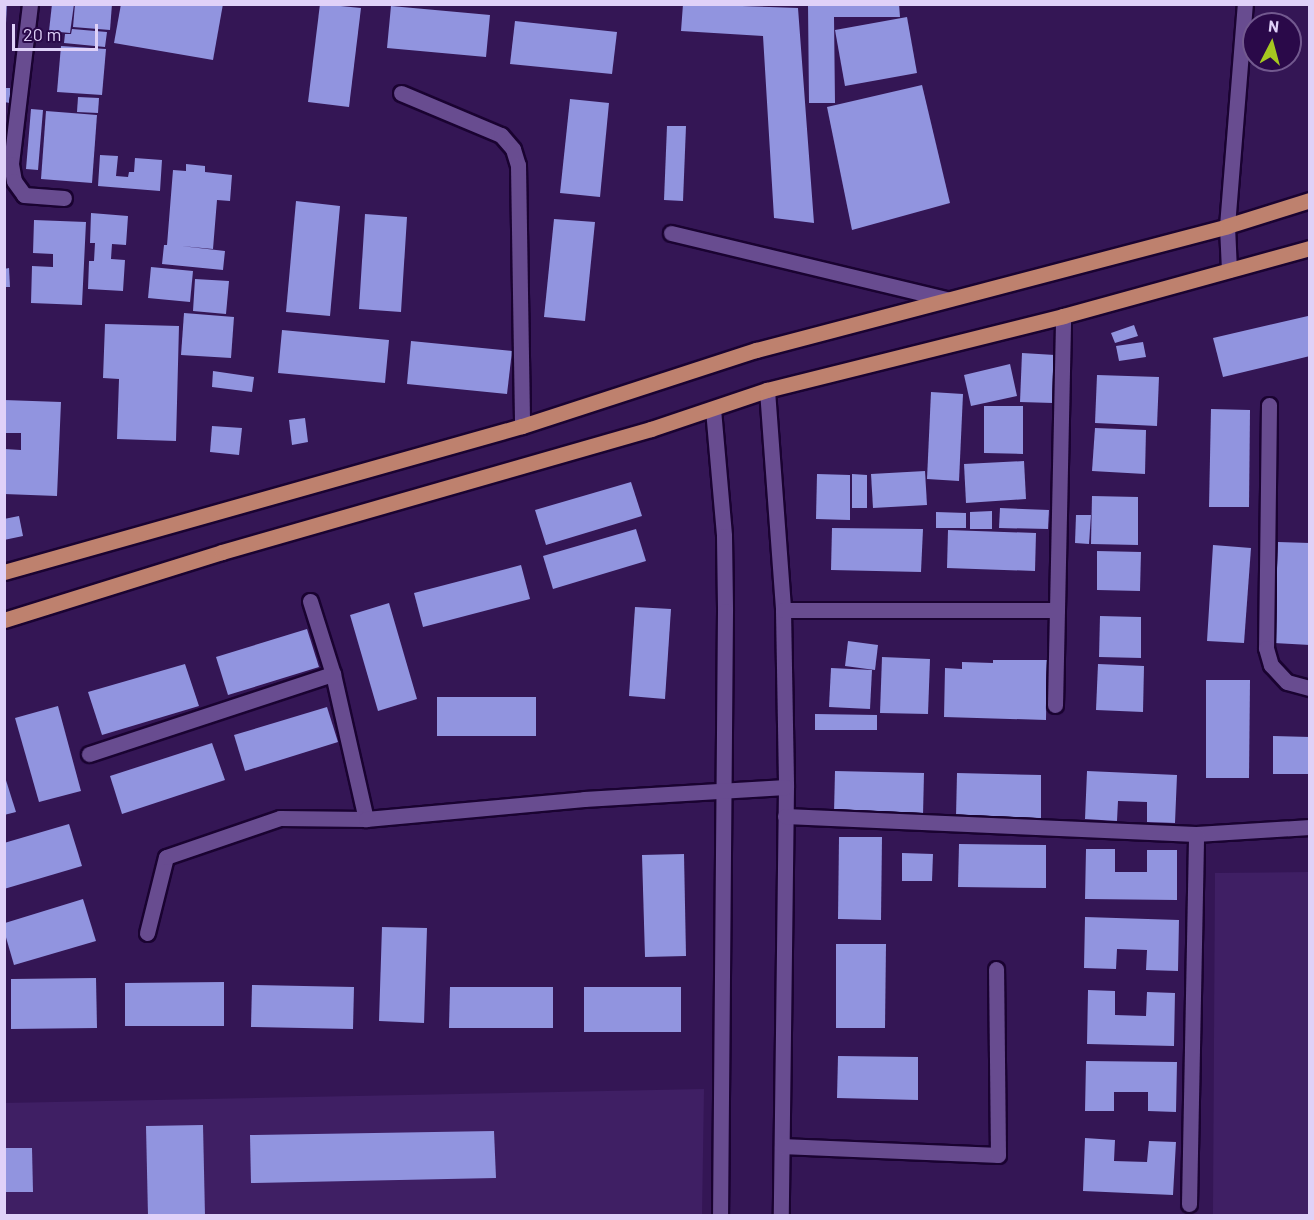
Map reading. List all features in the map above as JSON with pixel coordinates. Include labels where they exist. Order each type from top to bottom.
[{"type":"main road","points":[[4,572],[522,426],[756,350],[1227,226],[1310,200]]},
{"type":"main road","points":[[4,620],[222,552],[640,432],[767,390],[1063,316],[1310,248]]},
{"type":"street","points":[[30,4],[11,164],[14,181],[24,195],[63,198]]},
{"type":"street","points":[[1229,270],[1227,226],[1245,4]]},
{"type":"street","points":[[401,93],[501,135],[513,149],[518,165],[522,426]]},
{"type":"street","points":[[671,233],[946,299]]},
{"type":"street","points":[[1055,705],[1063,316]]},
{"type":"street","points":[[767,390],[783,610],[786,787],[781,1215]]},
{"type":"street","points":[[1269,405],[1266,648],[1271,665],[1287,682],[1310,688]]},
{"type":"street","points":[[713,409],[724,536],[725,790],[719,1110],[720,1215]]},
{"type":"street","points":[[310,601],[333,674],[366,819]]},
{"type":"street","points":[[783,610],[1057,610]]},
{"type":"street","points":[[89,754],[333,674]]},
{"type":"street","points":[[147,933],[166,857],[280,818],[366,819],[584,799],[786,787]]},
{"type":"street","points":[[785,816],[1196,834],[1310,827]]},
{"type":"street","points":[[1189,1204],[1196,834]]},
{"type":"street","points":[[782,1146],[998,1155],[996,969]]},
{"type":"shaded area","points":[[1309,872],[1309,1215],[1213,1215],[1215,873]]},
{"type":"shaded area","points":[[704,1089],[702,1215],[5,1215],[4,1103]]},
{"type":"building","points":[[4,4],[7,4],[6,23],[4,23]]},
{"type":"building","points":[[52,4],[74,4],[70,33],[49,31]]},
{"type":"building","points":[[75,4],[112,4],[110,30],[73,27]]},
{"type":"building","points":[[121,4],[223,4],[213,60],[114,43]]},
{"type":"building","points":[[320,4],[361,8],[349,107],[308,102]]},
{"type":"building","points":[[683,4],[798,8],[814,223],[774,218],[763,36],[681,31]]},
{"type":"building","points":[[808,4],[899,4],[900,17],[834,17],[835,103],[809,103]]},
{"type":"building","points":[[391,6],[490,15],[486,57],[387,48]]},
{"type":"building","points":[[907,17],[917,73],[845,86],[835,30]]},
{"type":"building","points":[[515,21],[617,32],[612,74],[510,64]]},
{"type":"building","points":[[72,29],[107,32],[105,47],[64,43],[65,34],[71,34]]},
{"type":"building","points":[[61,46],[106,49],[102,95],[57,92]]},
{"type":"building","points":[[922,85],[950,203],[852,230],[827,107]]},
{"type":"building","points":[[4,88],[10,88],[10,103],[4,102]]},
{"type":"building","points":[[78,97],[99,98],[98,113],[77,112]]},
{"type":"building","points":[[570,99],[609,103],[600,197],[560,193]]},
{"type":"building","points":[[31,109],[43,110],[38,170],[26,169]]},
{"type":"building","points":[[46,111],[97,115],[92,183],[41,179]]},
{"type":"building","points":[[667,126],[686,126],[683,201],[664,200]]},
{"type":"building","points":[[100,155],[118,156],[116,176],[128,177],[129,172],[134,172],[135,158],[162,160],[160,191],[98,186]]},
{"type":"building","points":[[186,164],[205,166],[205,172],[232,175],[230,201],[217,200],[213,249],[181,246],[225,251],[223,270],[162,264],[164,245],[167,245],[173,170],[186,171]]},
{"type":"building","points":[[296,201],[340,206],[330,316],[286,312]]},
{"type":"building","points":[[91,213],[128,216],[126,245],[112,244],[111,259],[125,260],[123,291],[88,289],[89,261],[94,261],[95,243],[90,243]]},
{"type":"building","points":[[365,214],[407,217],[401,312],[359,309]]},
{"type":"building","points":[[554,219],[595,222],[585,321],[544,317]]},
{"type":"building","points":[[34,220],[86,222],[82,305],[31,303],[32,266],[53,267],[53,254],[33,253]]},
{"type":"building","points":[[151,267],[193,271],[190,302],[148,298]]},
{"type":"building","points":[[9,268],[10,287],[4,287],[4,269]]},
{"type":"building","points":[[195,279],[229,281],[226,314],[193,311]]},
{"type":"building","points":[[184,313],[234,317],[231,358],[181,355]]},
{"type":"building","points":[[1308,316],[1310,356],[1223,377],[1213,338]]},
{"type":"building","points":[[105,324],[179,326],[176,441],[117,439],[119,379],[103,378]]},
{"type":"building","points":[[1134,325],[1138,336],[1115,343],[1111,333]]},
{"type":"building","points":[[282,330],[389,340],[385,383],[278,373]]},
{"type":"building","points":[[411,341],[512,351],[507,394],[407,384]]},
{"type":"building","points":[[1143,342],[1146,357],[1119,361],[1116,346]]},
{"type":"building","points":[[1022,353],[1055,355],[1053,403],[1020,402]]},
{"type":"building","points":[[1010,364],[1017,396],[971,406],[964,375]]},
{"type":"building","points":[[213,371],[254,377],[252,392],[212,387]]},
{"type":"building","points":[[1097,375],[1159,377],[1157,426],[1095,423]]},
{"type":"building","points":[[931,392],[963,394],[959,481],[927,479]]},
{"type":"building","points":[[4,400],[61,402],[57,496],[4,494],[4,449],[21,450],[21,433],[4,433]]},
{"type":"building","points":[[984,406],[1023,406],[1023,454],[984,453]]},
{"type":"building","points":[[1211,409],[1250,410],[1249,507],[1209,507]]},
{"type":"building","points":[[305,418],[308,442],[292,445],[289,420]]},
{"type":"building","points":[[212,426],[242,428],[239,455],[210,452]]},
{"type":"building","points":[[1095,428],[1146,430],[1145,474],[1092,471]]},
{"type":"building","points":[[1024,461],[1026,499],[966,503],[964,464]]},
{"type":"building","points":[[925,471],[927,505],[873,508],[871,474]]},
{"type":"building","points":[[817,474],[850,475],[850,520],[816,519]]},
{"type":"building","points":[[852,474],[867,475],[867,508],[852,508]]},
{"type":"building","points":[[631,482],[642,516],[546,545],[535,510]]},
{"type":"building","points":[[1092,496],[1138,497],[1138,545],[1091,544]]},
{"type":"building","points":[[1000,508],[1049,510],[1048,529],[999,528]]},
{"type":"building","points":[[992,511],[992,529],[970,529],[970,512]]},
{"type":"building","points":[[936,512],[966,513],[966,528],[936,528]]},
{"type":"building","points":[[1076,515],[1091,515],[1089,544],[1075,543]]},
{"type":"building","points":[[19,516],[23,536],[4,540],[4,519]]},
{"type":"building","points":[[832,528],[923,529],[921,572],[831,570]]},
{"type":"building","points":[[636,529],[646,561],[553,589],[543,556]]},
{"type":"building","points":[[948,530],[1036,533],[1035,571],[947,568]]},
{"type":"building","points":[[1278,542],[1310,543],[1310,645],[1274,643]]},
{"type":"building","points":[[1213,545],[1251,548],[1244,643],[1207,641]]},
{"type":"building","points":[[1097,551],[1141,552],[1140,591],[1097,590]]},
{"type":"building","points":[[521,565],[530,599],[423,627],[414,593]]},
{"type":"building","points":[[389,603],[417,699],[378,711],[350,615]]},
{"type":"building","points":[[635,607],[671,609],[665,699],[629,696]]},
{"type":"building","points":[[1100,616],[1141,617],[1141,658],[1099,657]]},
{"type":"building","points":[[307,629],[319,667],[228,695],[216,657]]},
{"type":"building","points":[[848,641],[878,645],[875,670],[845,666]]},
{"type":"building","points":[[882,657],[930,659],[928,714],[880,713]]},
{"type":"building","points":[[993,660],[1047,660],[1046,720],[944,717],[945,668],[962,669],[962,662],[993,663]]},
{"type":"building","points":[[185,664],[199,706],[102,735],[88,692]]},
{"type":"building","points":[[1098,664],[1144,666],[1143,712],[1096,710]]},
{"type":"building","points":[[831,668],[872,670],[870,709],[829,707]]},
{"type":"building","points":[[1206,680],[1250,680],[1249,778],[1206,778]]},
{"type":"building","points":[[437,697],[536,697],[536,736],[437,736]]},
{"type":"building","points":[[58,706],[81,791],[39,802],[15,718]]},
{"type":"building","points":[[327,707],[338,742],[245,771],[234,735]]},
{"type":"building","points":[[815,714],[877,715],[877,730],[815,730]]},
{"type":"building","points":[[1273,736],[1310,737],[1310,774],[1273,774]]},
{"type":"building","points":[[212,743],[225,780],[122,814],[110,776]]},
{"type":"building","points":[[835,771],[924,773],[923,815],[834,813]]},
{"type":"building","points":[[1087,771],[1177,775],[1175,823],[1147,822],[1147,802],[1118,801],[1117,821],[1085,819]]},
{"type":"building","points":[[957,773],[1041,775],[1041,819],[956,817]]},
{"type":"building","points":[[4,774],[16,812],[4,815]]},
{"type":"building","points":[[69,824],[82,866],[4,889],[4,843]]},
{"type":"building","points":[[839,837],[882,837],[881,920],[838,919]]},
{"type":"building","points":[[959,844],[1046,845],[1046,888],[958,887]]},
{"type":"building","points":[[1086,849],[1115,849],[1115,872],[1147,872],[1147,850],[1177,850],[1177,900],[1085,899]]},
{"type":"building","points":[[902,853],[933,854],[932,881],[902,881]]},
{"type":"building","points":[[684,854],[686,956],[645,957],[642,855]]},
{"type":"building","points":[[83,899],[96,941],[14,965],[5,934],[5,923]]},
{"type":"building","points":[[1085,917],[1179,920],[1178,971],[1146,970],[1147,950],[1117,949],[1116,969],[1084,968]]},
{"type":"building","points":[[382,927],[427,928],[424,1023],[379,1021]]},
{"type":"building","points":[[836,944],[886,944],[885,1028],[836,1028]]},
{"type":"building","points":[[96,978],[97,1028],[11,1029],[11,979]]},
{"type":"building","points":[[224,982],[224,1026],[125,1026],[125,983]]},
{"type":"building","points":[[252,985],[354,987],[353,1029],[251,1027]]},
{"type":"building","points":[[450,987],[553,987],[553,1028],[449,1028]]},
{"type":"building","points":[[584,987],[681,987],[681,1032],[584,1032]]},
{"type":"building","points":[[1088,990],[1115,991],[1115,1015],[1146,1016],[1147,992],[1175,993],[1174,1046],[1087,1044]]},
{"type":"building","points":[[838,1056],[918,1057],[918,1100],[837,1098]]},
{"type":"building","points":[[1086,1061],[1177,1062],[1176,1112],[1148,1111],[1148,1092],[1114,1092],[1114,1111],[1085,1111]]},
{"type":"building","points":[[203,1125],[205,1216],[148,1216],[146,1126]]},
{"type":"building","points":[[494,1131],[496,1178],[251,1183],[250,1135]]},
{"type":"building","points":[[1085,1138],[1115,1140],[1114,1161],[1147,1162],[1149,1141],[1176,1142],[1173,1195],[1083,1191]]},
{"type":"building","points":[[5,1148],[32,1148],[33,1192],[5,1192]]}]
